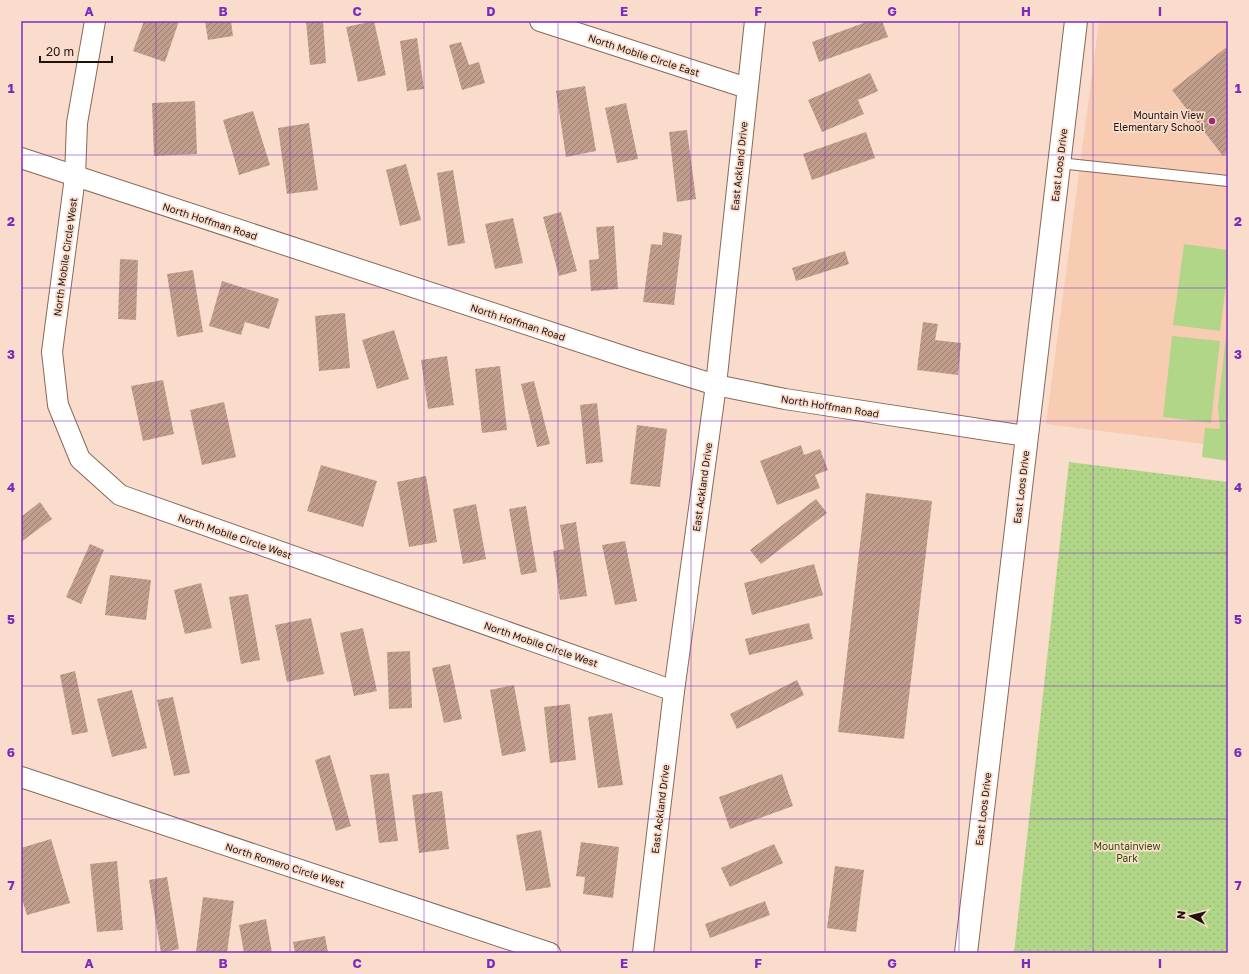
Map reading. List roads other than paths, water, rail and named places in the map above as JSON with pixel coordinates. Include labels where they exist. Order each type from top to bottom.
[{"type":"street","points":[[75,177],[77,123],[95,21]]},
{"type":"street","name":"North Mobile Circle East","points":[[540,21],[747,88]]},
{"type":"street","name":"East Ackland Drive","points":[[643,953],[674,691],[716,385],[755,21]]},
{"type":"street","name":"East Loos Drive","points":[[966,953],[1076,21]]},
{"type":"street","name":"North Hoffman Road","points":[[21,158],[635,360],[716,385],[785,399],[1026,436]]},
{"type":"street","name":"North Mobile Circle West","points":[[75,177],[52,352],[58,405],[80,460],[120,495],[674,691]]},
{"type":"street","name":"North Romero Circle West","points":[[21,777],[550,953]]},
{"type":"lane","points":[[1059,163],[1228,181]]},
{"type":"place","name":"Mountain View Elementary School","points":[[1212,121]]},
{"type":"park label","name":"Mountainview Park","points":[[1127,852]]}]
